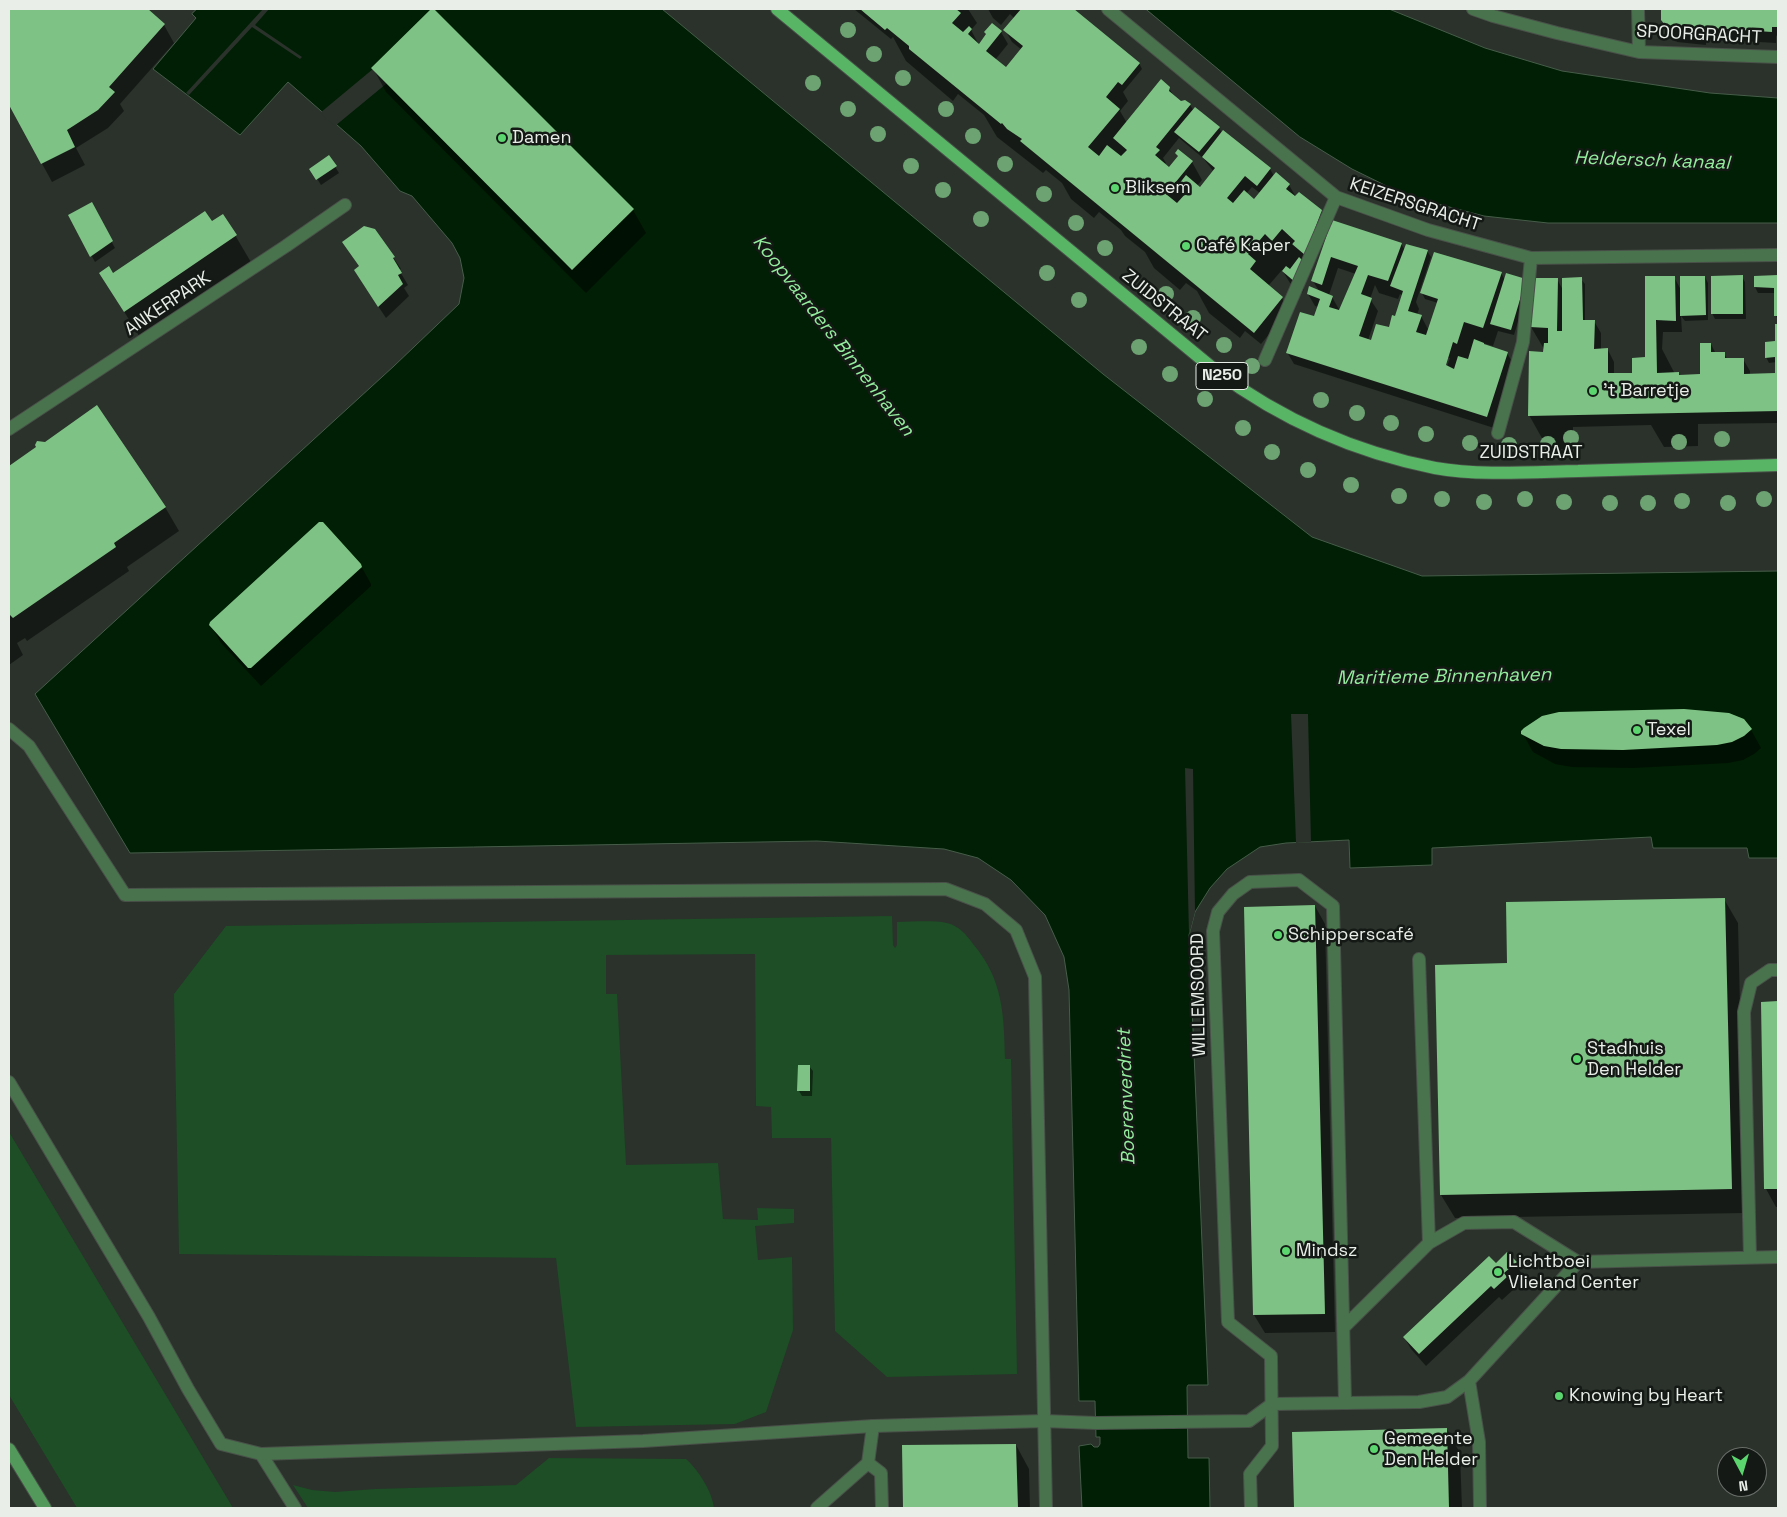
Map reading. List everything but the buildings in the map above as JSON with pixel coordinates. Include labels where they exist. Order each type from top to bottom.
[{"type":"main road","name":"ZUIDSTRAAT","points":[[777,9],[1216,371],[1283,416],[1316,431],[1362,448],[1436,468],[1472,471],[1540,472],[1778,465]]},
{"type":"street","name":"KEIZERSGRACHT","points":[[1108,9],[1336,198],[1428,230],[1531,258],[1778,255]]},
{"type":"street","name":"SPOORGRACHT","points":[[1473,9],[1492,16],[1557,33],[1639,52],[1778,57]]},
{"type":"street","points":[[1638,9],[1639,52]]},
{"type":"street","points":[[1265,360],[1336,198]]},
{"type":"street","name":"ANKERPARK","points":[[9,429],[345,205]]},
{"type":"street","name":"ZUIDSTRAAT","points":[[1498,433],[1523,342],[1531,258]]},
{"type":"street","points":[[9,729],[29,746],[125,895],[946,889],[984,904],[1016,930],[1035,977],[1046,1508]]},
{"type":"street","name":"WILLEMSOORD","points":[[1272,1404],[1270,1356],[1228,1322],[1213,931],[1218,912],[1233,894],[1250,882],[1299,880],[1333,906],[1345,1402]]},
{"type":"street","points":[[1420,959],[1428,1243]]},
{"type":"street","points":[[1750,1257],[1744,1012],[1751,983],[1770,970],[1778,970]]},
{"type":"street","points":[[9,1082],[149,1317],[188,1389],[221,1444],[262,1454],[643,1441],[873,1426],[1044,1421],[1096,1423],[1249,1421],[1272,1404],[1419,1402],[1447,1397],[1469,1381],[1578,1262]]},
{"type":"street","points":[[1344,1327],[1428,1243],[1464,1223],[1514,1222],[1578,1262],[1778,1257]]},
{"type":"street","points":[[1469,1381],[1479,1442],[1480,1508]]},
{"type":"street","points":[[1250,1508],[1250,1474],[1272,1446],[1272,1404]]},
{"type":"street","points":[[817,1508],[868,1463],[873,1426]]},
{"type":"street","points":[[9,1449],[45,1508]]},
{"type":"street","points":[[262,1454],[295,1508]]},
{"type":"street","points":[[868,1463],[881,1473],[882,1508]]},
{"type":"shaded area","points":[[892,916],[893,945],[895,948],[897,945],[897,922],[941,922],[959,928],[968,937],[991,970],[1000,998],[1004,1027],[1005,1059],[1011,1059],[1017,1374],[887,1377],[835,1331],[831,1138],[772,1138],[771,1107],[756,1106],[755,954],[606,955],[606,994],[617,994],[626,1165],[718,1163],[723,1219],[758,1220],[757,1208],[794,1209],[794,1223],[755,1226],[758,1260],[792,1257],[793,1330],[766,1412],[735,1424],[576,1427],[556,1258],[179,1254],[174,994],[226,926]]},
{"type":"shaded area","points":[[9,1132],[233,1508],[77,1508],[9,1395]]},
{"type":"shaded area","points":[[549,1458],[686,1459],[696,1469],[704,1482],[711,1495],[714,1508],[308,1508],[293,1485],[312,1490],[335,1492],[516,1485]]},
{"type":"water","points":[[197,9],[662,9],[1103,374],[1312,537],[1422,576],[1778,571],[1778,858],[1749,858],[1747,848],[1653,848],[1651,837],[1432,848],[1432,865],[1350,868],[1349,840],[1286,843],[1260,847],[1227,869],[1210,888],[1195,912],[1189,935],[1208,1385],[1188,1385],[1187,1387],[1188,1458],[1209,1458],[1210,1508],[1082,1508],[1079,1446],[1091,1444],[1094,1447],[1098,1447],[1100,1437],[1096,1437],[1095,1401],[1079,1401],[1069,990],[1064,957],[1045,915],[1011,880],[978,858],[944,849],[817,841],[130,853],[35,694],[394,366],[459,304],[464,278],[460,258],[452,243],[412,196],[400,191],[361,146],[288,82],[240,135],[153,69],[196,18],[192,14]]},
{"type":"water","name":"Heldersch kanaal","points":[[1146,9],[1389,9],[1485,48],[1562,71],[1710,93],[1778,98],[1778,223],[1548,223],[1484,216],[1407,196],[1352,169],[1300,137]]},
{"type":"pier","points":[[263,9],[269,9],[255,25],[302,57],[300,59],[252,27],[189,95],[186,93]]},
{"type":"pier","points":[[379,64],[392,79],[335,126],[320,113]]},
{"type":"pier","points":[[1291,714],[1308,714],[1311,842],[1296,843]]},
{"type":"pier","points":[[1185,768],[1193,769],[1195,912],[1189,935]]},
{"type":"place","name":"Damen","points":[[502,138]]},
{"type":"place","name":"Bliksem","points":[[1115,188]]},
{"type":"place","name":"Café Kaper","points":[[1186,246]]},
{"type":"place","name":"'t Barretje","points":[[1593,391]]},
{"type":"place","name":"Texel","points":[[1637,730]]},
{"type":"place","name":"Schipperscafé","points":[[1278,935]]},
{"type":"place","name":"Stadhuis Den Helder","points":[[1577,1059]]},
{"type":"place","name":"Mindsz","points":[[1286,1251]]},
{"type":"place","name":"Lichtboei Vlieland Center","points":[[1498,1272]]},
{"type":"place","name":"Knowing by Heart","points":[[1559,1396]]},
{"type":"place","name":"Gemeente Den Helder","points":[[1374,1449]]},
{"type":"water label","name":"Koopvaarders Binnenhaven","points":[[833,336]]},
{"type":"water label","name":"Maritieme Binnenhaven","points":[[1444,677]]},
{"type":"water label","name":"Boerenverdriet","points":[[1127,1097]]}]
